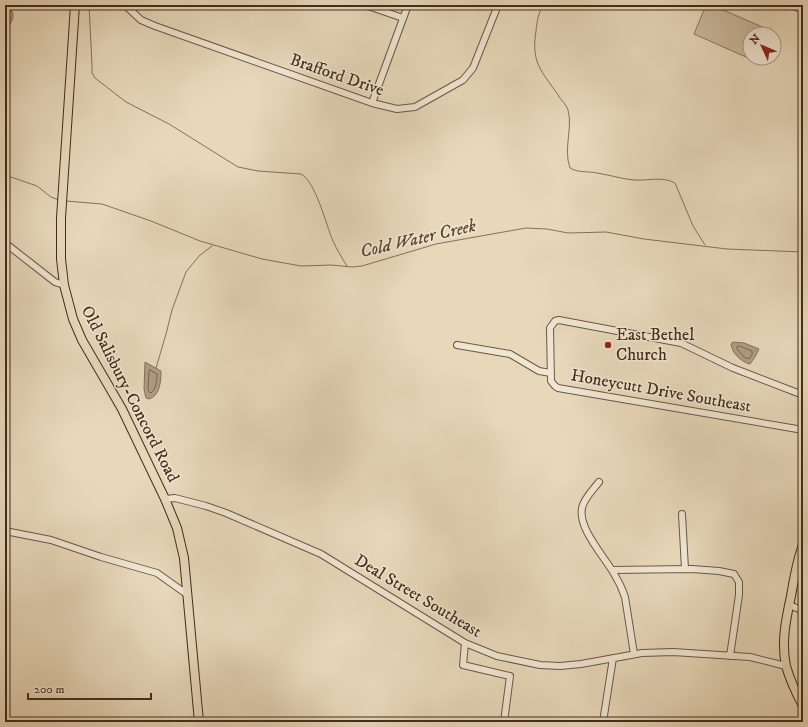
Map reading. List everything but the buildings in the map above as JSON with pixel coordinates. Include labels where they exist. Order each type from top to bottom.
[{"type":"main road","name":"Old Salisbury-Concord Road","points":[[75,5],[61,218],[61,259],[64,285],[73,319],[82,340],[122,409],[165,499],[180,537],[188,595],[199,722]]},
{"type":"main road","points":[[803,545],[796,569],[785,626],[784,644],[786,666],[790,679],[803,706]]},
{"type":"street","name":"Brafford Drive","points":[[125,5],[141,20],[155,26],[372,103],[397,109],[415,107],[463,80],[473,68],[498,5]]},
{"type":"street","points":[[365,5],[403,18]]},
{"type":"street","points":[[372,103],[408,5]]},
{"type":"street","points":[[5,243],[55,282],[64,285]]},
{"type":"street","name":"Honeycutt Drive Southeast","points":[[803,395],[734,368],[681,343],[559,320],[555,321],[550,328],[551,381],[553,384],[561,388],[803,430]]},
{"type":"street","points":[[457,345],[510,354],[539,371],[551,373]]},
{"type":"street","points":[[598,482],[584,503],[582,509],[582,519],[590,536],[612,570],[625,597],[634,654]]},
{"type":"street","name":"Deal Street Southeast","points":[[165,499],[175,498],[226,513],[321,554],[465,643],[497,656],[540,665],[560,666],[581,664],[634,654],[673,652],[756,658],[786,666]]},
{"type":"street","points":[[682,514],[685,569]]},
{"type":"street","points":[[5,531],[51,540],[101,557],[157,573],[188,595]]},
{"type":"street","points":[[612,570],[685,569],[734,574],[738,578],[740,585],[730,656]]},
{"type":"street","points":[[789,606],[799,609],[803,613]]},
{"type":"street","points":[[465,643],[463,665],[510,676],[504,722]]},
{"type":"street","points":[[603,722],[613,658]]},
{"type":"shaded area","points":[[706,5],[712,5],[760,26],[742,26],[742,55],[694,34]]},
{"type":"shaded area","points":[[782,5],[803,5],[803,14]]},
{"type":"water","points":[[5,11],[12,11],[13,16],[5,31]]},
{"type":"water","points":[[733,342],[744,343],[759,349],[750,364],[743,361],[735,354],[731,344]]},
{"type":"water","points":[[145,362],[161,371],[158,391],[156,395],[149,399],[146,398],[144,389]]},
{"type":"waterway","points":[[89,5],[92,73],[95,78],[126,102],[169,124],[238,167],[258,171],[301,174],[316,194],[333,241],[347,266]]},
{"type":"waterway","points":[[544,5],[540,11],[537,21],[535,42],[536,59],[542,72],[568,110],[569,124],[567,153],[570,168],[576,171],[594,172],[629,179],[660,179],[675,183],[693,226],[705,245]]},
{"type":"waterway","name":"Cold Water Creek","points":[[5,175],[37,186],[51,197],[59,200]]},
{"type":"waterway","name":"Cold Water Creek","points":[[66,201],[102,204],[151,221],[200,241],[262,259],[301,266],[362,266],[436,244],[526,228],[547,229],[568,233],[606,232],[644,239],[727,249],[803,252]]},
{"type":"waterway","points":[[156,368],[172,310],[186,272],[199,256],[212,246]]},
{"type":"place","name":"East Bethel Church","points":[[608,345]]}]
